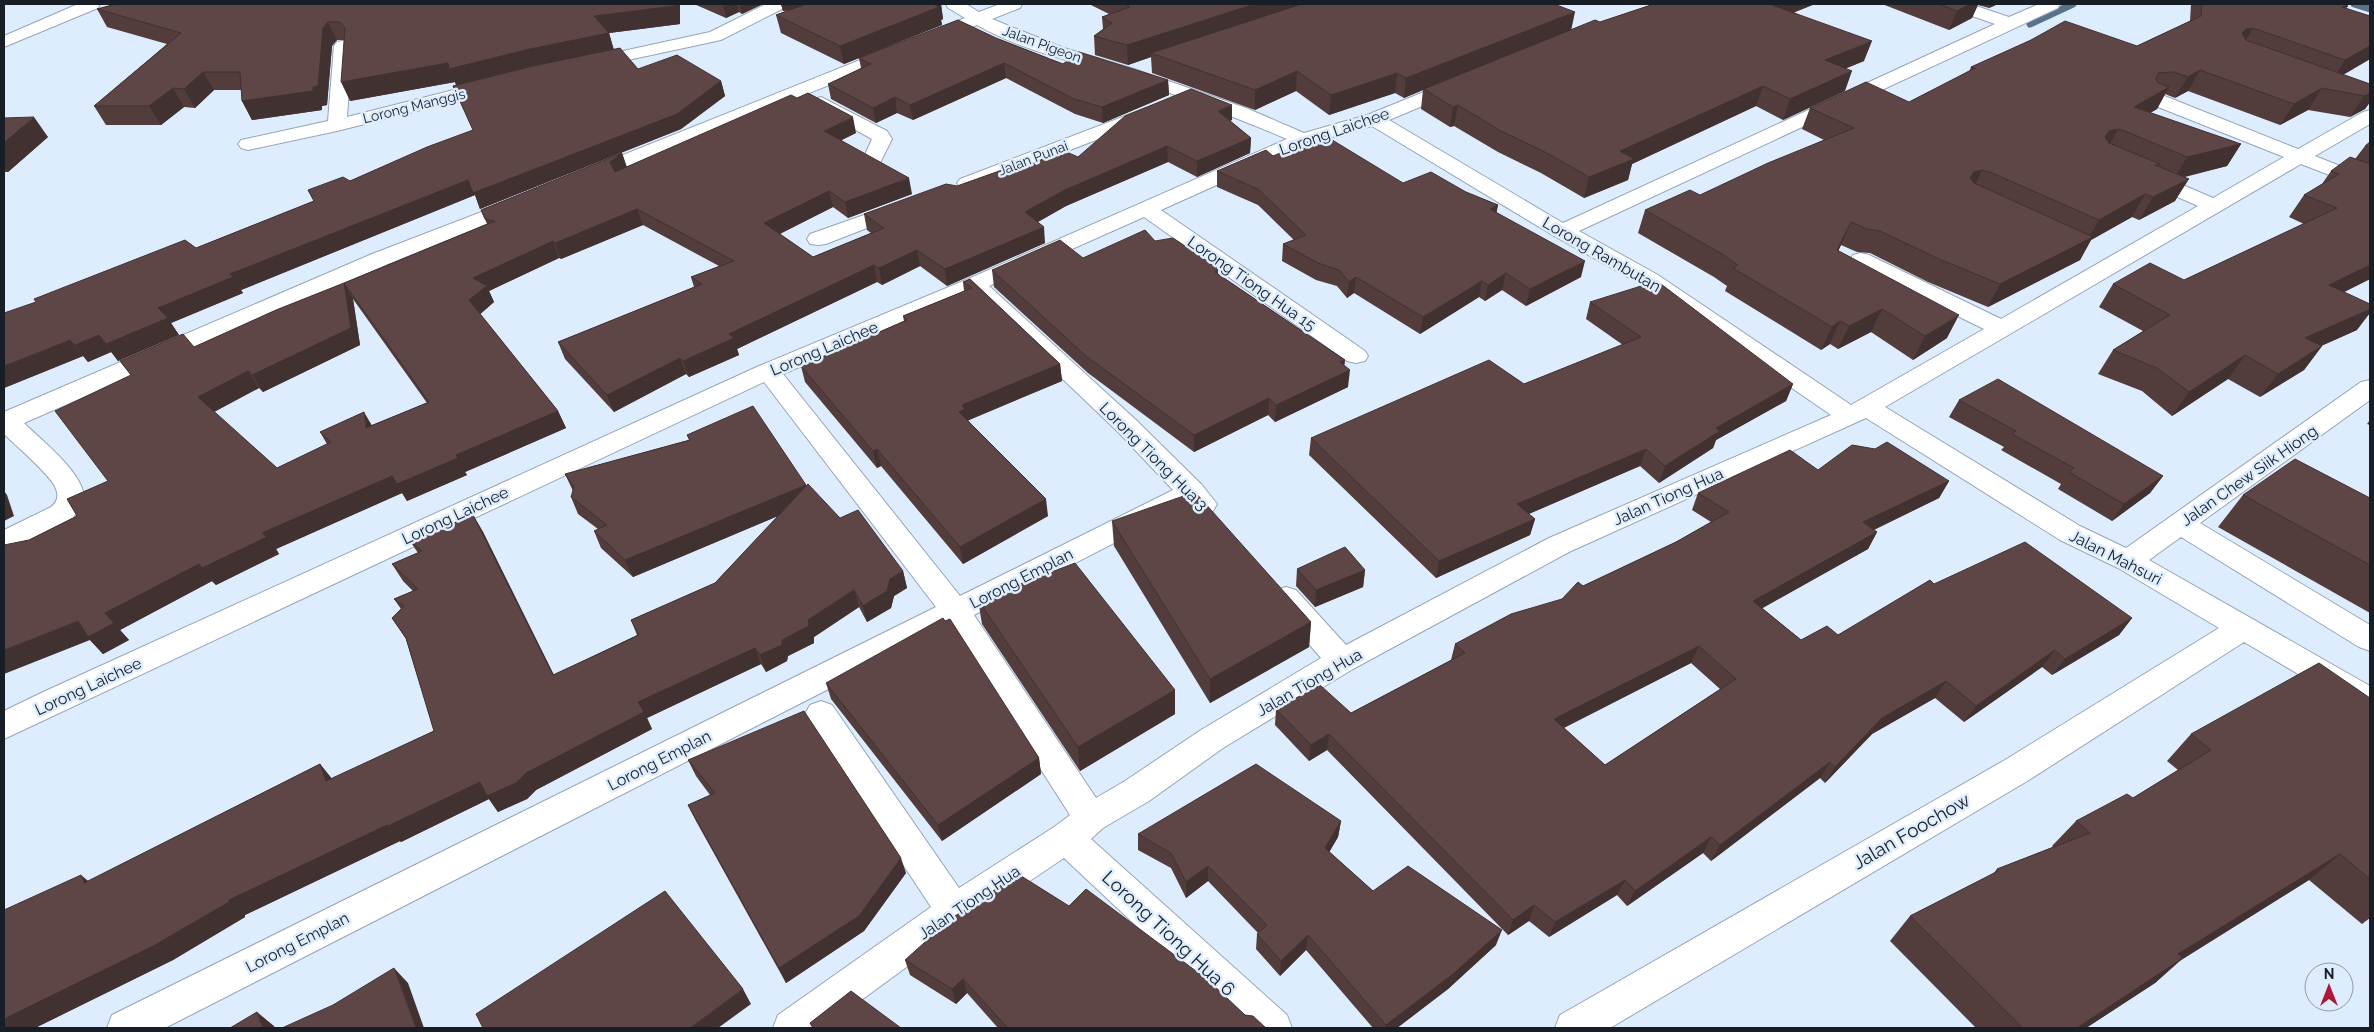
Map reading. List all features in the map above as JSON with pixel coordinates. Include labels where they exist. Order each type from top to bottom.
[{"type":"street","points":[[4,30],[67,4]]},
{"type":"street","points":[[4,42],[92,4]]},
{"type":"street","points":[[575,67],[715,36],[778,4]]},
{"type":"street","name":"Jalan Pigeon","points":[[954,4],[993,27],[1058,52],[1128,73],[1239,112],[1303,139]]},
{"type":"street","points":[[572,182],[1014,4]]},
{"type":"street","points":[[1955,4],[2009,23]]},
{"type":"street","points":[[1562,231],[2052,4]]},
{"type":"street","points":[[337,125],[343,46]]},
{"type":"street","points":[[1128,73],[1156,64]]},
{"type":"street","name":"Lorong Laichee","points":[[4,726],[768,370],[976,284],[1147,210],[1303,139],[1374,119],[1475,78]]},
{"type":"street","name":"Lorong Manggis","points":[[248,144],[337,125],[509,82]]},
{"type":"street","points":[[799,91],[880,135],[881,143],[873,159]]},
{"type":"street","name":"Jalan Punai","points":[[948,190],[1087,138],[1191,95]]},
{"type":"street","points":[[2155,99],[2370,185]]},
{"type":"street","name":"Jalan Tiong Hua","points":[[792,1028],[954,911],[1078,828],[1137,791],[1212,739],[1342,661],[1559,545],[1858,411],[2300,157],[2367,106]]},
{"type":"street","name":"Lorong Rambutan","points":[[1374,119],[1562,231],[1650,280],[1858,411]]},
{"type":"street","points":[[2132,171],[2215,206]]},
{"type":"street","points":[[4,542],[61,514],[68,508],[72,496],[70,488],[63,477],[5,422],[380,259],[536,197]]},
{"type":"street","points":[[818,239],[920,201]]},
{"type":"street","name":"Lorong Tiong Hua 15","points":[[1147,210],[1356,356]]},
{"type":"street","points":[[2085,253],[2112,265]]},
{"type":"street","points":[[1861,260],[2001,328]]},
{"type":"street","name":"Lorong Tiong Hua 3","points":[[976,284],[1127,426],[1218,521]]},
{"type":"street","name":"Lorong Tiong Hua 6","points":[[768,370],[955,611],[1078,828],[1273,1028]]},
{"type":"street","name":"Jalan Chew Siik Hiong","points":[[2128,561],[2370,388]]},
{"type":"street","name":"Jalan Mahsuri","points":[[1858,411],[2063,529],[2128,561],[2370,701]]},
{"type":"street","name":"Lorong Emplan","points":[[126,1028],[1192,492]]},
{"type":"street","points":[[2180,524],[2370,639]]},
{"type":"street","points":[[1270,580],[1342,661]]},
{"type":"street","name":"Jalan Foochow","points":[[1574,1028],[2017,770],[2244,627]]},
{"type":"street","points":[[820,714],[954,911]]},
{"type":"building","points":[[116,4],[675,4],[675,6],[594,16],[609,33],[530,49],[449,69],[448,63],[341,82],[345,28],[340,22],[328,22],[323,28],[318,86],[313,87],[313,91],[242,101],[240,72],[203,72],[184,89],[173,88],[149,106],[94,106],[181,33],[97,9]]},
{"type":"building","points":[[806,4],[933,4],[939,7],[840,46],[776,15]]},
{"type":"building","points":[[1124,4],[1255,4],[1127,45],[1094,36],[1112,23],[1102,17],[1130,7]]},
{"type":"building","points":[[1302,4],[1554,4],[1575,12],[1406,78],[1397,73],[1331,95],[1297,71],[1255,90],[1151,53]]},
{"type":"building","points":[[1654,4],[1774,4],[1772,5],[1872,41],[1825,60],[1852,71],[1790,99],[1763,86],[1620,151],[1634,159],[1589,177],[1545,152],[1501,131],[1458,105],[1453,107],[1424,89],[1595,20],[1600,22]]},
{"type":"building","points":[[1939,4],[1970,4],[1957,11]]},
{"type":"building","points":[[2202,4],[2342,4],[2348,6],[2342,7],[2370,16],[2370,46],[2345,60],[2253,28],[2246,29],[2242,33],[2246,40],[2370,84],[2370,93],[2364,96],[2322,88],[2294,104],[2200,70],[2188,77],[2174,72],[2158,73],[2156,79],[2158,83],[2169,87],[2134,107],[2241,144],[2187,157],[2125,131],[2118,129],[2109,131],[2105,137],[2109,143],[2160,164],[2155,165],[2189,179],[2153,197],[2145,194],[2099,220],[1990,172],[1982,170],[1974,172],[1970,178],[1974,183],[2093,237],[2000,284],[1939,259],[1880,231],[1867,229],[1851,222],[1837,250],[1959,315],[1925,336],[1882,309],[1849,326],[1840,321],[1832,327],[1733,268],[1738,265],[1722,254],[1645,210],[1690,190],[1700,195],[1768,163],[1854,128],[1810,108],[1866,82],[1909,102],[1975,68],[1971,67],[2031,40],[2065,21],[2137,46],[2201,16]]},
{"type":"building","points":[[958,20],[996,38],[1063,64],[1079,52],[1168,80],[1102,107],[1074,99],[1004,63],[910,105],[895,97],[873,108],[828,84],[871,64],[859,58]]},
{"type":"building","points":[[620,48],[638,69],[677,55],[721,81],[677,114],[473,193],[468,180],[230,274],[233,277],[158,308],[168,318],[106,344],[99,335],[75,345],[70,340],[4,366],[4,313],[36,302],[34,299],[185,240],[196,248],[314,201],[308,190],[343,177],[350,181],[427,147],[473,130],[453,86],[533,66]]},
{"type":"building","points":[[1191,89],[1232,105],[1218,111],[1251,138],[1197,161],[1167,146],[1065,190],[1025,212],[1044,227],[945,269],[917,250],[879,268],[874,265],[729,334],[734,338],[683,361],[680,358],[607,395],[558,342],[702,284],[691,277],[734,261],[637,209],[555,243],[553,241],[473,278],[487,286],[469,300],[558,411],[456,455],[458,458],[397,484],[392,476],[262,533],[267,537],[202,568],[199,564],[105,613],[114,623],[88,637],[78,621],[4,650],[4,545],[29,540],[77,516],[67,499],[108,481],[55,411],[131,375],[120,361],[183,334],[194,347],[276,310],[495,221],[485,219],[481,210],[622,153],[610,162],[615,172],[791,95],[797,98],[808,93],[853,117],[824,131],[909,178],[845,202],[829,191],[764,223],[813,257],[884,228],[864,214],[946,184],[957,186],[1002,170],[1010,174],[1062,150],[1078,157],[1125,116]],"holes":[[[344,283],[429,402],[366,428],[364,412],[320,432],[331,442],[277,468],[198,397],[248,371],[252,375],[351,328]]]},
{"type":"building","points":[[34,117],[4,143],[4,118]]},
{"type":"building","points":[[1324,135],[1403,183],[1431,172],[1466,192],[1498,205],[1490,209],[1585,261],[1530,289],[1506,273],[1488,285],[1482,281],[1423,317],[1356,277],[1349,282],[1339,270],[1318,263],[1283,244],[1306,235],[1258,189],[1217,171],[1266,150],[1273,156]]},
{"type":"building","points":[[2350,157],[2370,164],[2370,265],[2329,285],[2370,304],[2370,309],[2305,338],[2322,346],[2278,374],[2245,355],[2189,392],[2157,368],[2113,350],[2170,315],[2113,284],[2150,263],[2184,280],[2337,208],[2304,195],[2339,174],[2331,171]]},
{"type":"building","points":[[1145,230],[1155,241],[1173,238],[1218,268],[1215,272],[1345,360],[1340,362],[1350,370],[1276,405],[1269,398],[1194,435],[1086,356],[992,270],[1060,240],[1083,258]]},
{"type":"building","points":[[970,279],[1060,364],[962,405],[965,409],[959,412],[1046,499],[960,547],[877,449],[873,451],[801,366],[907,320],[903,316],[972,288],[963,282]]},
{"type":"building","points":[[1657,281],[1793,384],[1716,428],[1720,431],[1665,466],[1646,449],[1517,504],[1535,519],[1439,561],[1311,438],[1489,360],[1524,384],[1641,337],[1590,302]]},
{"type":"building","points":[[1998,379],[2163,476],[2124,504],[2069,472],[2074,468],[2012,434],[2016,431],[1959,400]]},
{"type":"building","points":[[753,406],[806,485],[625,560],[594,531],[607,525],[571,497],[574,487],[565,474],[690,440],[687,435]]},
{"type":"building","points":[[1887,442],[1949,481],[1863,522],[1877,532],[1753,601],[1801,640],[1827,626],[1838,635],[1930,580],[1934,584],[2025,542],[2132,618],[2065,659],[2055,650],[1976,706],[1946,681],[1882,718],[1835,767],[1830,762],[1720,845],[1711,837],[1635,891],[1625,880],[1555,922],[1534,905],[1513,920],[1329,734],[1311,745],[1276,709],[1320,685],[1351,713],[1465,653],[1455,644],[1511,614],[1562,599],[1578,582],[1583,586],[1676,542],[1729,512],[1698,493],[1790,450],[1818,470],[1852,445],[1875,449]],"holes":[[[1699,646],[1736,679],[1605,765],[1554,719]]]},
{"type":"building","points":[[2295,459],[2370,498],[2370,565],[2243,495]]},
{"type":"building","points":[[808,484],[840,518],[858,510],[903,571],[890,579],[887,591],[863,606],[854,590],[808,620],[809,626],[782,640],[782,645],[760,655],[755,648],[638,702],[644,712],[526,773],[516,783],[487,796],[480,782],[229,900],[229,902],[155,945],[4,1019],[4,910],[81,875],[84,883],[320,764],[326,781],[434,731],[406,638],[392,618],[404,606],[394,599],[418,589],[392,564],[422,551],[410,541],[473,515],[553,675],[639,635],[631,620],[715,583]]},
{"type":"building","points":[[1195,492],[1311,622],[1210,679],[1112,521]]},
{"type":"building","points":[[1345,547],[1365,570],[1316,590],[1297,569]]},
{"type":"building","points":[[1075,563],[1175,690],[1078,747],[978,600]]},
{"type":"building","points":[[943,618],[945,621],[950,619],[1039,758],[938,825],[826,683]]},
{"type":"building","points":[[2319,663],[2370,698],[2370,879],[2340,854],[2178,954],[2183,958],[2077,1028],[2023,1028],[1910,916],[1998,871],[1997,869],[2090,833],[2076,821],[2127,794],[2133,798],[2211,750],[2191,734]]},
{"type":"building","points":[[804,711],[901,858],[859,916],[779,968],[688,805],[715,793],[688,760]]},
{"type":"building","points":[[1256,764],[1341,821],[1325,848],[1373,891],[1408,866],[1502,930],[1453,974],[1386,1025],[1308,935],[1281,961],[1257,934],[1267,925],[1208,866],[1186,882],[1171,853],[1138,834]]},
{"type":"building","points":[[1018,874],[1069,906],[1086,889],[1208,980],[1245,1015],[1253,1016],[1266,1028],[1008,1028],[963,979],[952,989],[905,960],[952,918]]},
{"type":"building","points":[[665,891],[743,989],[690,1028],[483,1028],[476,1014]]},
{"type":"building","points":[[394,968],[416,1028],[282,1028],[333,1005]]},
{"type":"building","points":[[851,991],[901,1028],[813,1028],[810,1023]]},
{"type":"building","points":[[257,1012],[263,1028],[230,1028]]},
{"type":"waterway","points":[[2030,24],[2073,4]]},
{"type":"waterway","points":[[2354,4],[2370,9]]}]
